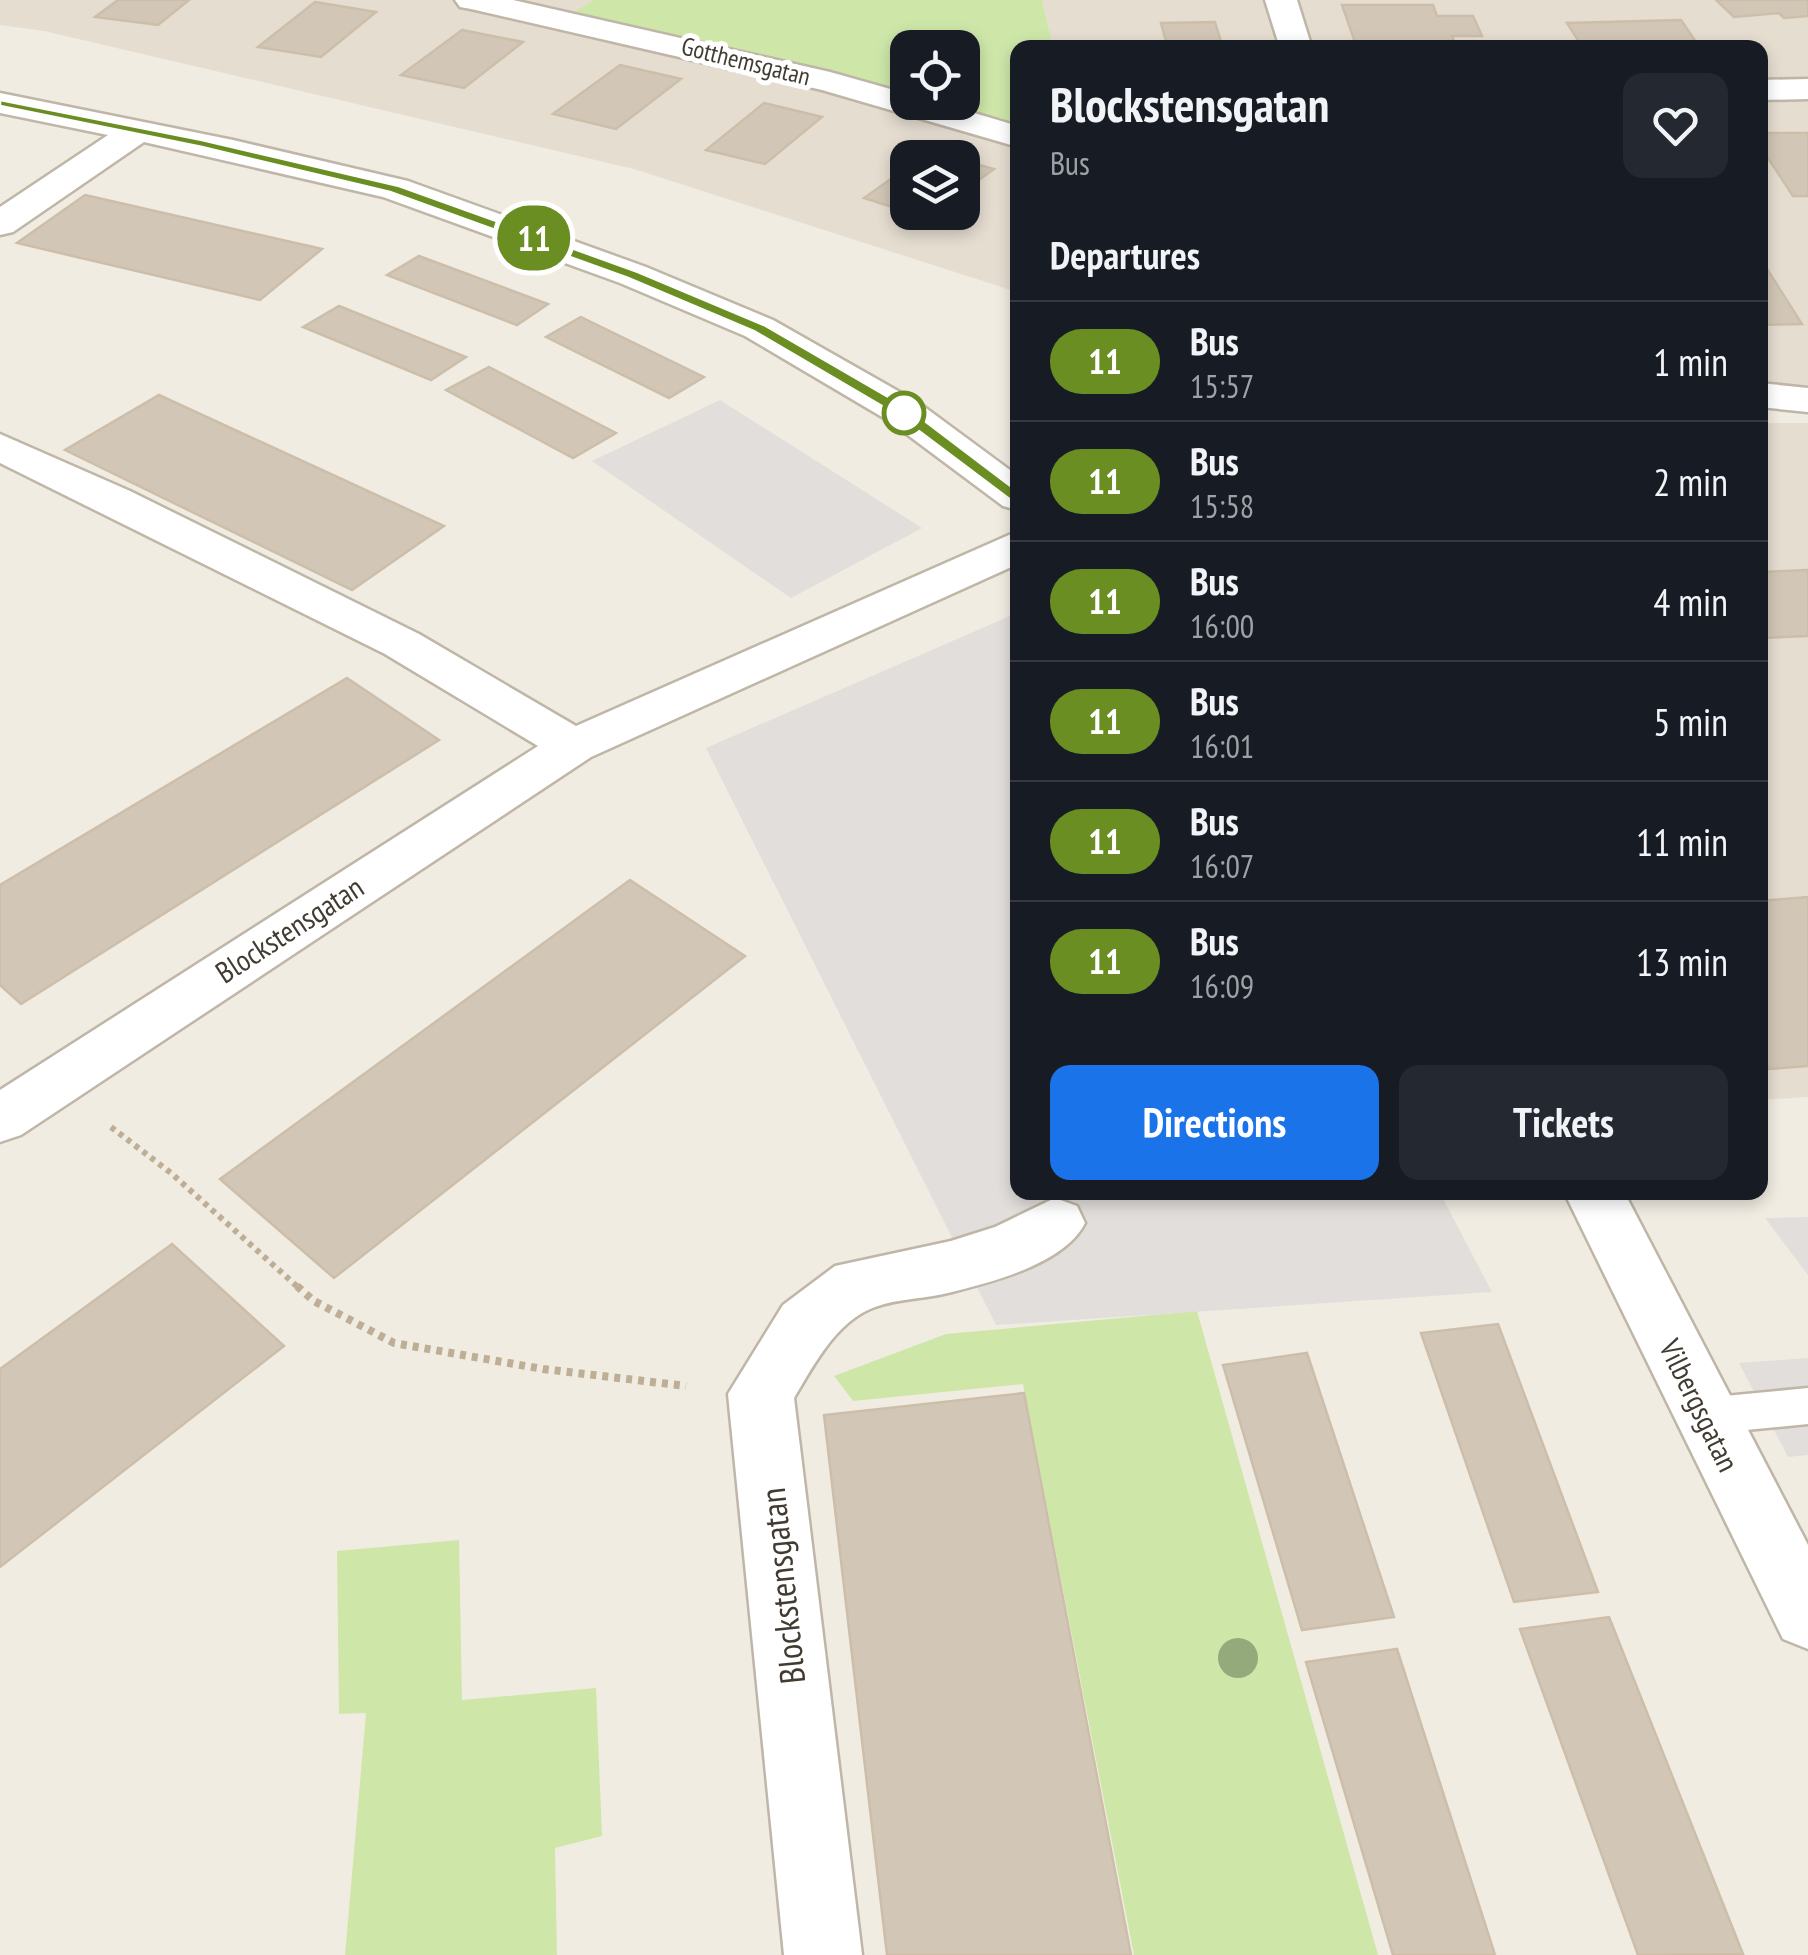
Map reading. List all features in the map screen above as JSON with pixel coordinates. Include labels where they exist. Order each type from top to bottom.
[{"type":"street","name":"Gotthemsgatan","points":[[472,0],[830,82],[1010,135]]},
{"type":"street","points":[[1281,0],[1294,40]]},
{"type":"street","points":[[1768,90],[1808,88]]},
{"type":"street","points":[[0,103],[139,130],[394,189],[500,224],[759,328],[904,412],[1010,491]]},
{"type":"street","points":[[0,224],[139,130]]},
{"type":"street","points":[[1768,396],[1808,400]]},
{"type":"street","points":[[0,448],[115,500],[402,644],[574,746]]},
{"type":"street","name":"Blockstensgatan","points":[[0,1119],[574,746],[1010,549]]},
{"type":"street","name":"Vilbergsgatan","points":[[1598,1200],[1808,1616]]},
{"type":"street","points":[[761,1394],[805,1324],[858,1284],[951,1268],[1016,1245],[1055,1223]]},
{"type":"street","name":"Blockstensgatan","points":[[761,1394],[822,1955]]},
{"type":"lane","points":[[1704,1416],[1808,1406]]},
{"type":"path","points":[[53,1083],[171,1174],[314,1301],[394,1343],[543,1369],[761,1394]]},
{"type":"shaded area","points":[[0,0],[593,0],[565,18],[890,104],[890,120],[952,120],[1010,135],[1010,290],[634,169],[44,31],[0,25]]},
{"type":"shaded area","points":[[1042,0],[1808,0],[1808,400],[1768,396],[1768,40],[1051,40]]},
{"type":"shaded area","points":[[720,400],[922,528],[791,598],[592,461]]},
{"type":"shaded area","points":[[1768,423],[1808,423],[1808,1097],[1768,1100]]},
{"type":"shaded area","points":[[1010,616],[1010,1200],[1444,1200],[1492,1292],[996,1325],[706,748]]},
{"type":"shaded area","points":[[1808,1217],[1808,1275],[1765,1218]]},
{"type":"shaded area","points":[[1808,1358],[1808,1455],[1788,1457],[1739,1363]]},
{"type":"green space","points":[[593,0],[1042,0],[1051,40],[1010,40],[1010,135],[952,120],[980,120],[980,30],[890,30],[890,104],[563,19]]},
{"type":"green space","points":[[1197,1311],[1378,1955],[1134,1955],[1023,1384],[853,1401],[834,1376],[946,1334]]},
{"type":"green space","points":[[459,1540],[462,1700],[596,1688],[602,1836],[555,1848],[557,1955],[345,1955],[366,1713],[339,1714],[337,1551]]},
{"type":"building","points":[[118,0],[189,0],[158,25],[95,17]]},
{"type":"building","points":[[1716,0],[1808,0],[1808,16],[1784,18],[1779,13],[1734,17]]},
{"type":"building","points":[[315,2],[376,12],[321,57],[258,47]]},
{"type":"building","points":[[1342,5],[1433,5],[1437,16],[1473,16],[1482,36],[1452,36],[1454,40],[1354,40]]},
{"type":"building","points":[[1681,20],[1695,40],[1578,40],[1567,23]]},
{"type":"building","points":[[1215,22],[1221,40],[1166,40],[1161,23]]},
{"type":"building","points":[[462,30],[523,42],[464,88],[401,75]]},
{"type":"building","points":[[620,65],[681,79],[616,129],[553,114]]},
{"type":"building","points":[[764,103],[822,117],[765,164],[706,150]]},
{"type":"building","points":[[1768,133],[1808,133],[1808,196],[1793,196],[1768,158]]},
{"type":"building","points":[[980,165],[994,169],[980,179]]},
{"type":"building","points":[[890,180],[890,206],[864,198]]},
{"type":"building","points":[[85,195],[322,249],[260,300],[17,243]]},
{"type":"building","points":[[419,256],[548,304],[517,325],[387,275]]},
{"type":"building","points":[[1768,271],[1802,324],[1768,325]]},
{"type":"building","points":[[339,306],[466,357],[431,380],[303,327]]},
{"type":"building","points":[[581,317],[704,377],[669,398],[546,337]]},
{"type":"building","points":[[489,367],[616,433],[573,458],[446,390]]},
{"type":"building","points":[[159,395],[444,526],[352,590],[65,450]]},
{"type":"building","points":[[1808,570],[1808,636],[1768,638],[1768,572]]},
{"type":"building","points":[[347,678],[439,740],[21,1004],[0,985],[0,885]]},
{"type":"building","points":[[630,880],[745,956],[334,1278],[220,1179]]},
{"type":"building","points":[[1808,897],[1808,1066],[1768,1067],[1768,900]]},
{"type":"building","points":[[172,1244],[284,1346],[0,1567],[0,1369]]},
{"type":"building","points":[[1498,1324],[1598,1592],[1514,1602],[1421,1333]]},
{"type":"building","points":[[1307,1353],[1394,1617],[1302,1630],[1223,1365]]},
{"type":"building","points":[[1024,1393],[1131,1955],[887,1955],[824,1415]]},
{"type":"building","points":[[1609,1617],[1743,1954],[1638,1955],[1520,1629]]},
{"type":"building","points":[[1397,1649],[1495,1955],[1393,1955],[1306,1662]]},
{"type":"bus line","name":"11","points":[[0,103],[106,123],[394,189],[633,275],[759,328],[904,412],[1010,491]]}]
